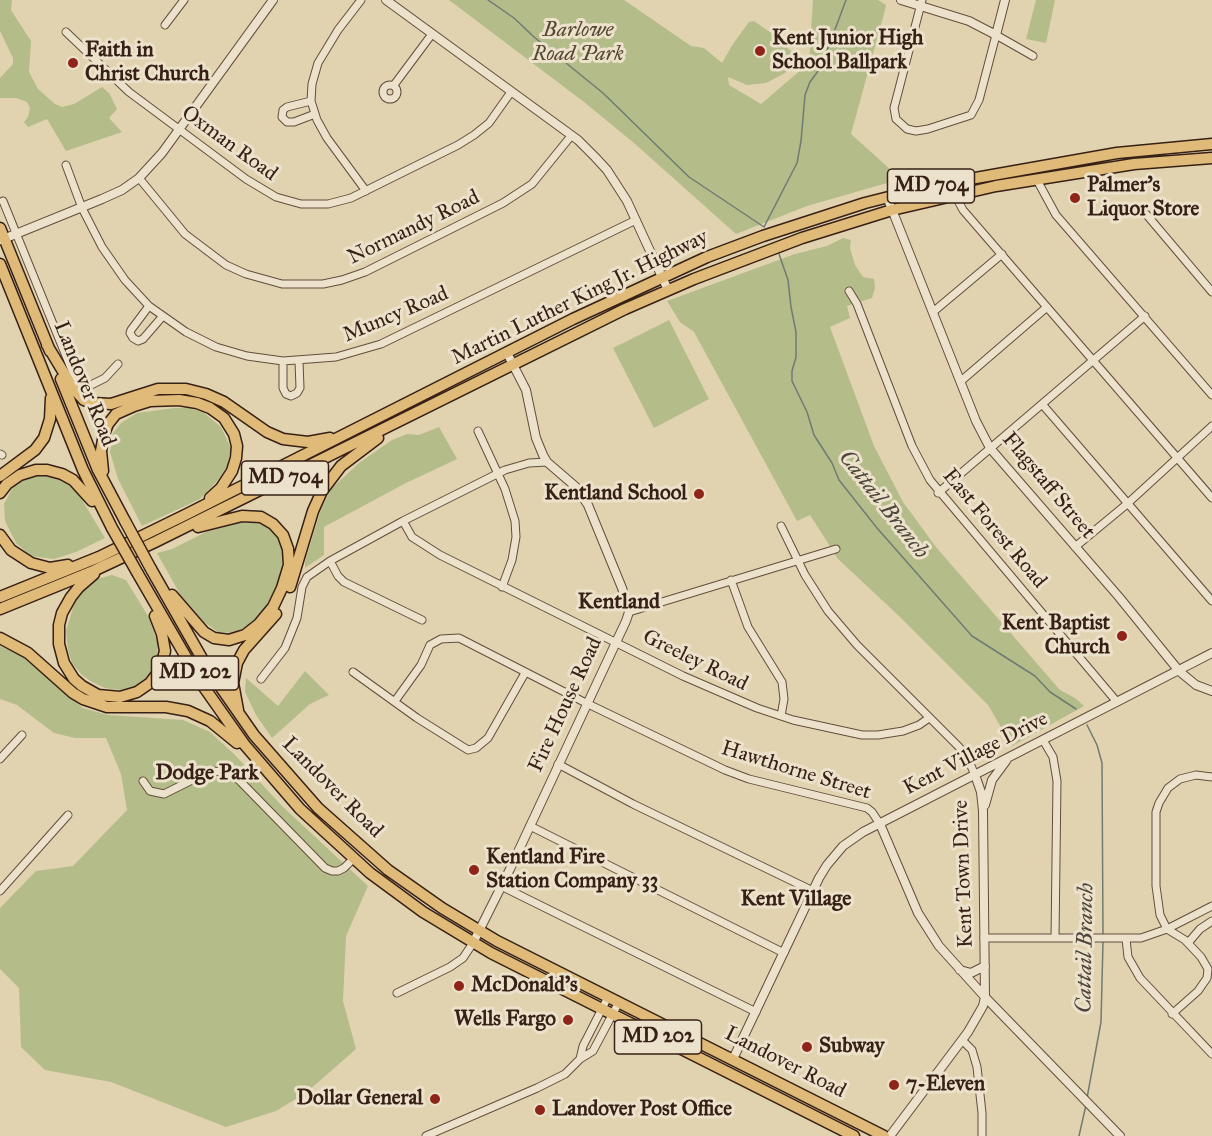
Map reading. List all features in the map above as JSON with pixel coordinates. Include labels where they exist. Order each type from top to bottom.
[{"type":"main road","name":"Martin Luther King Jr. Highway","points":[[0,597],[99,557],[186,515],[573,319],[707,257],[772,232],[887,198],[965,179],[1107,155],[1212,144]]},
{"type":"main road","name":"Martin Luther King Jr. Highway","points":[[0,609],[109,564],[668,290],[818,233],[892,210],[955,195],[1134,164],[1212,158]]},
{"type":"main road","name":"Landover Road","points":[[1,236],[105,483],[124,521],[208,669],[240,716],[295,784],[362,848],[406,884],[480,931],[884,1136]]},
{"type":"main road","name":"Landover Road","points":[[0,264],[83,470],[112,528],[205,690],[261,765],[300,809],[353,859],[413,906],[473,943],[854,1136]]},
{"type":"main road","points":[[47,345],[76,392],[84,399],[97,404],[116,403],[158,389],[192,391],[230,405],[272,435],[302,442],[331,438],[388,413]]},
{"type":"main road","points":[[0,476],[35,450],[44,438],[50,419],[50,388]]},
{"type":"main road","points":[[105,483],[101,447],[106,429],[116,414],[134,406],[161,400],[179,400],[204,405],[220,414],[231,429],[236,440],[236,458],[232,471],[221,488],[186,515]]},
{"type":"main road","points":[[240,716],[233,683],[235,668],[244,650],[276,615],[288,593],[312,511],[322,491],[348,460],[415,413]]},
{"type":"main road","points":[[0,493],[11,480],[25,473],[42,470],[58,472],[68,476],[81,487],[112,528]]},
{"type":"main road","points":[[152,569],[200,628],[214,638],[229,640],[249,632],[268,613],[282,588],[289,565],[288,549],[283,535],[273,524],[256,516],[217,521],[155,542]]},
{"type":"main road","points":[[0,535],[16,555],[44,567],[62,566],[99,557]]},
{"type":"main road","points":[[109,564],[84,582],[75,592],[62,614],[58,632],[60,651],[67,669],[78,683],[98,694],[120,697],[137,692],[154,679],[163,661],[165,646],[162,634],[138,574]]},
{"type":"main road","points":[[0,638],[28,652],[69,689],[84,699],[107,707],[166,707],[195,714],[217,726],[261,765]]},
{"type":"main road","points":[[353,859],[362,848]]},
{"type":"street","points":[[165,25],[183,0]]},
{"type":"street","points":[[1,236],[17,234],[82,208],[113,194],[139,178],[156,160],[273,0]]},
{"type":"street","points":[[361,0],[338,30],[318,63],[312,84],[311,101],[327,138],[366,191]]},
{"type":"street","points":[[386,0],[595,156],[627,201],[668,290]]},
{"type":"street","points":[[901,0],[921,3],[969,21],[1033,56]]},
{"type":"street","points":[[921,3],[894,108],[896,119],[907,129],[916,131],[967,118],[974,112],[982,92],[1005,0]]},
{"type":"street","name":"Oxman Road","points":[[66,32],[124,87],[261,189],[285,200],[312,205],[328,204],[351,198],[413,169],[474,135],[494,117],[511,92]]},
{"type":"street","points":[[394,85],[432,34]]},
{"type":"street","points":[[311,101],[287,107],[283,110],[282,117],[287,122],[303,120],[315,114]]},
{"type":"street","name":"Normandy Road","points":[[139,178],[185,234],[226,266],[282,284],[323,284],[342,280],[384,264],[503,204],[532,184],[571,136]]},
{"type":"street","name":"Muncy Road","points":[[66,165],[82,208],[102,247],[117,270],[149,306],[186,332],[216,347],[247,356],[283,361],[336,357],[381,344],[636,220]]},
{"type":"street","points":[[1037,180],[1056,215],[1212,395]]},
{"type":"street","points":[[955,195],[961,207],[1212,498]]},
{"type":"street","name":"Flagstaff Street","points":[[887,198],[976,421],[990,448],[1179,671],[1196,685],[1212,691]]},
{"type":"street","name":"Landover Road","points":[[3,201],[77,383],[89,386],[105,378],[118,364]]},
{"type":"street","points":[[1146,214],[1212,292]]},
{"type":"street","points":[[933,312],[1002,254]]},
{"type":"street","name":"East Forest Road","points":[[849,291],[857,304],[912,446],[938,493],[1117,702]]},
{"type":"street","points":[[149,306],[131,330],[133,338],[138,341],[143,339],[162,317]]},
{"type":"street","points":[[961,381],[1047,307]]},
{"type":"street","points":[[938,493],[1145,316]]},
{"type":"street","points":[[507,353],[521,378],[529,400],[536,438],[546,462],[568,479],[588,505],[622,588],[629,612],[836,549]]},
{"type":"street","points":[[283,361],[283,388],[286,394],[291,396],[300,388],[299,361]]},
{"type":"street","points":[[1042,404],[1212,602]]},
{"type":"street","points":[[1075,547],[1178,459],[1212,426]]},
{"type":"street","points":[[478,431],[512,507],[516,537],[512,560],[502,587]]},
{"type":"street","points":[[261,679],[285,648],[297,618],[302,587],[307,577],[330,561],[403,521],[498,474],[529,463],[546,462]]},
{"type":"street","name":"Greeley Road","points":[[403,521],[417,541],[502,587],[739,702],[781,716],[845,732],[878,735],[912,728],[929,718]]},
{"type":"street","name":"Kent Town Drive","points":[[781,526],[816,593],[842,628],[872,662],[958,747],[968,759],[981,792],[985,997],[979,1014],[962,1040],[890,1136]]},
{"type":"street","points":[[330,561],[344,582],[422,620]]},
{"type":"street","points":[[731,580],[748,627],[782,682],[784,699],[781,716]]},
{"type":"street","name":"Fire House Road","points":[[473,943],[629,612]]},
{"type":"street","name":"Hawthorne Street","points":[[395,701],[421,665],[430,645],[441,639],[459,638],[724,770],[748,779],[867,808],[880,824],[928,930],[985,997],[1120,1136]]},
{"type":"street","name":"Kent Village Drive","points":[[733,1059],[813,891],[827,865],[843,846],[880,824],[1212,653]]},
{"type":"street","points":[[353,672],[468,750],[476,748],[488,738],[525,672]]},
{"type":"street","points":[[0,759],[22,735]]},
{"type":"street","points":[[1043,740],[1053,756],[1057,781],[1055,938]]},
{"type":"street","points":[[983,811],[992,780],[1001,765],[1013,755]]},
{"type":"street","points":[[558,764],[633,804],[813,891]]},
{"type":"street","points":[[143,781],[150,791],[164,794],[210,771],[228,772],[240,781],[325,868],[338,871],[353,859]]},
{"type":"street","points":[[1172,1014],[1198,991],[1208,974],[1206,964],[1188,944],[1167,929],[1160,915],[1156,886],[1156,812],[1168,788],[1180,779],[1196,775],[1212,777]]},
{"type":"street","points":[[0,891],[68,815]]},
{"type":"street","points":[[530,826],[784,953]]},
{"type":"street","points":[[501,886],[756,1012]]},
{"type":"street","points":[[984,938],[1141,938],[1167,929],[1212,906]]},
{"type":"street","points":[[1188,944],[1200,929],[1212,921]]},
{"type":"street","points":[[1126,939],[1128,957],[1132,967],[1172,1014],[1212,1054]]},
{"type":"street","points":[[397,993],[450,967],[463,958],[473,943]]},
{"type":"street","points":[[959,969],[971,973],[985,966]]},
{"type":"street","points":[[580,1059],[583,1046],[608,997]]},
{"type":"street","points":[[426,1136],[565,1074],[580,1059],[593,1051],[619,1002]]},
{"type":"street","points":[[962,1040],[972,1050],[977,1067],[982,1136]]},
{"type":"green space","points":[[0,0],[12,0],[11,10],[31,41],[29,72],[38,89],[62,107],[74,104],[102,87],[109,93],[117,109],[109,118],[122,132],[66,151],[47,119],[28,127],[24,122],[30,108],[27,102],[16,98],[0,98],[0,78],[13,64],[13,58],[0,31]]},
{"type":"green space","name":"Barlowe Road Park","points":[[449,0],[624,0],[691,46],[704,48],[722,63],[749,22],[754,21],[774,35],[798,58],[785,73],[766,83],[747,85],[728,77],[729,85],[761,104],[809,63],[813,0],[878,0],[886,5],[885,10],[851,134],[901,179],[807,206],[736,234],[634,143],[584,102]]},
{"type":"green space","points":[[1036,0],[1055,0],[1046,43],[1026,39]]},
{"type":"green space","points":[[843,238],[851,240],[850,248],[855,265],[863,277],[874,279],[875,288],[872,298],[847,306],[850,318],[830,327],[874,446],[903,502],[936,547],[1060,690],[1084,706],[1012,746],[988,705],[838,559],[810,515],[797,521],[694,332],[680,322],[667,301],[795,254],[827,246]]},
{"type":"green space","points":[[669,320],[709,399],[654,428],[613,348]]},
{"type":"green space","points":[[174,408],[203,412],[221,427],[231,448],[227,466],[218,480],[200,499],[142,526],[118,479],[110,452],[113,433],[121,423],[137,413]]},
{"type":"green space","points":[[439,427],[457,459],[404,484],[324,527],[324,555],[305,568],[320,512],[331,489],[359,463],[392,440],[407,434],[419,435]]},
{"type":"green space","points":[[42,475],[59,478],[73,485],[105,538],[76,552],[54,559],[31,556],[16,543],[5,521],[4,504],[13,487],[25,479]]},
{"type":"green space","points":[[245,521],[260,522],[271,529],[279,539],[283,548],[284,563],[281,577],[264,610],[250,625],[233,633],[218,632],[204,622],[180,594],[157,553],[172,549],[206,532]]},
{"type":"green space","points":[[112,575],[126,580],[148,616],[158,644],[157,660],[150,675],[135,686],[121,690],[105,688],[82,675],[72,663],[66,631],[75,601],[84,590],[97,579]]},
{"type":"green space","points":[[0,646],[21,656],[83,708],[108,715],[183,720],[210,732],[235,755],[283,807],[368,886],[346,936],[343,1001],[356,1049],[307,1092],[276,1111],[226,1127],[111,1082],[45,1070],[21,1047],[19,988],[0,969],[0,908],[36,871],[73,866],[127,810],[121,774],[106,738],[75,738],[54,733],[17,705],[0,699]]},
{"type":"green space","points":[[305,671],[329,695],[310,704],[272,738],[256,715],[245,692],[246,678],[278,706]]},
{"type":"waterway","name":"Cattail Branch","points":[[488,0],[514,18],[603,93],[689,177],[764,227],[797,163],[805,95],[810,82],[821,67],[846,0]]},
{"type":"waterway","name":"Cattail Branch","points":[[779,254],[788,280],[796,332],[796,357],[792,381],[807,412],[814,435],[832,463],[839,480],[877,528],[972,636],[1035,676],[1050,692],[1076,709]]},
{"type":"waterway","name":"Cattail Branch","points":[[1087,725],[1097,745],[1102,763],[1103,934]]},
{"type":"waterway","name":"Cattail Branch","points":[[1087,1098],[1101,1022],[1103,942]]},
{"type":"waterway","name":"Cattail Branch","points":[[1079,1136],[1086,1105]]},
{"type":"place","name":"Kent Junior High School Ballpark","points":[[760,51]]},
{"type":"place","name":"Faith in Christ Church","points":[[73,63]]},
{"type":"place","name":"Palmer’s Liquor Store","points":[[1075,198]]},
{"type":"place","name":"Kentland School","points":[[699,494]]},
{"type":"place","name":"Kent Baptist Church","points":[[1122,636]]},
{"type":"place","name":"Kentland Fire Station Company 33","points":[[474,870]]},
{"type":"place","name":"McDonald's","points":[[459,986]]},
{"type":"place","name":"Wells Fargo","points":[[568,1020]]},
{"type":"place","name":"Subway","points":[[807,1047]]},
{"type":"place","name":"7-Eleven","points":[[894,1085]]},
{"type":"place","name":"Dollar General","points":[[435,1099]]},
{"type":"place","name":"Landover Post Office","points":[[540,1110]]},
{"type":"district","name":"Kentland","points":[[619,603]]},
{"type":"district","name":"Dodge Park","points":[[207,774]]},
{"type":"district","name":"Kent Village","points":[[796,900]]}]
